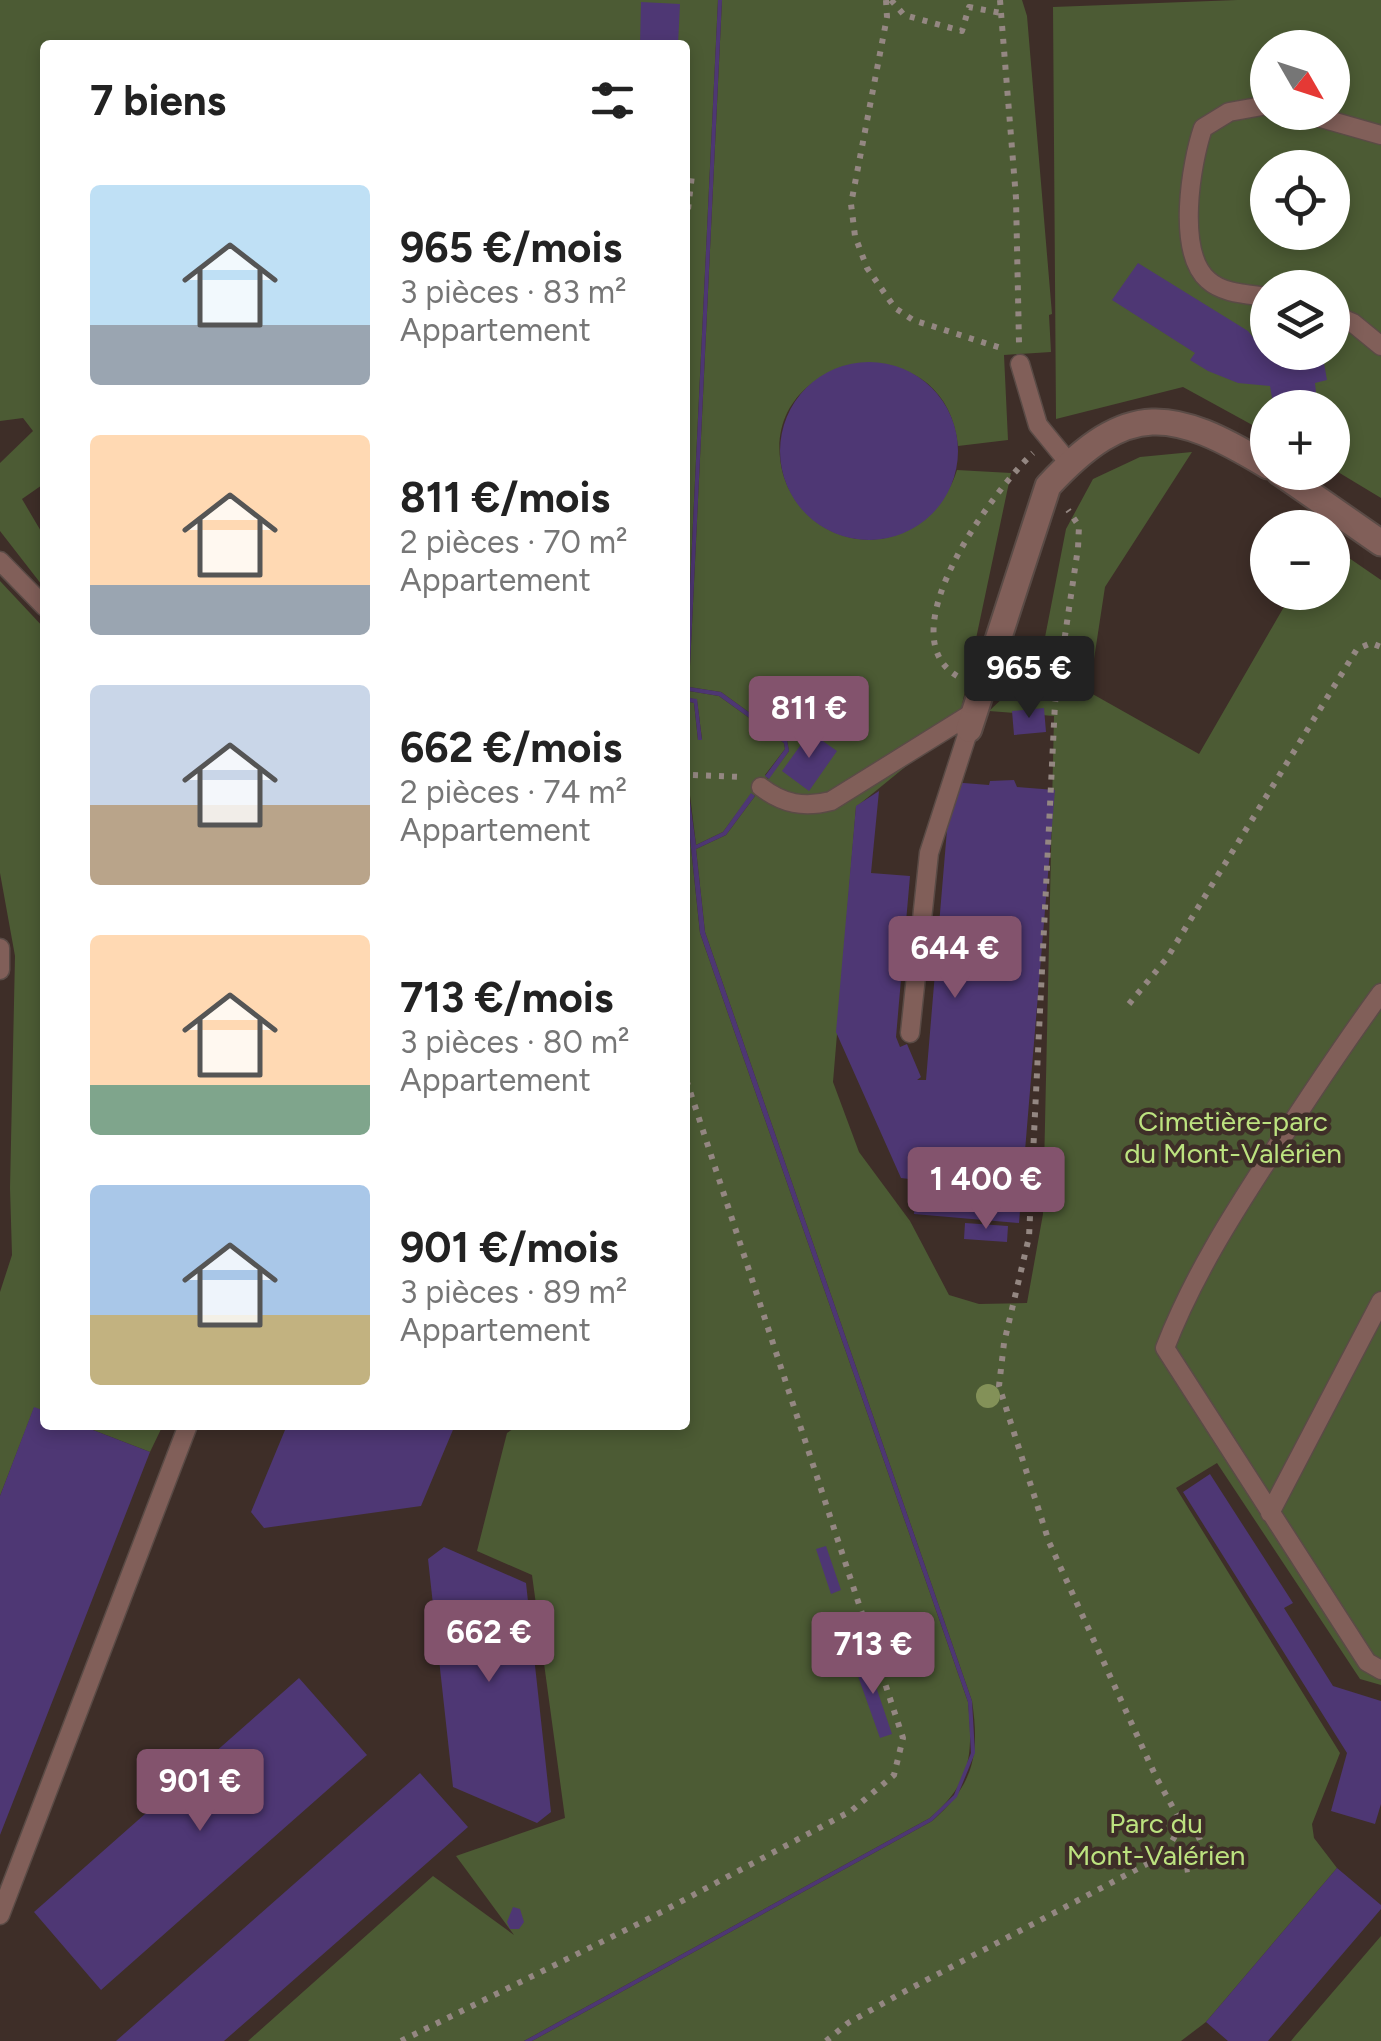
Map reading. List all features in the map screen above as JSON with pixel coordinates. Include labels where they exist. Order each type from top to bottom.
[{"type":"street","points":[[971,721],[1054,493],[1069,463],[1093,442],[1150,420],[1202,430],[1250,456]]},
{"type":"street","points":[[1305,490],[1381,543]]},
{"type":"lane","points":[[1250,108],[1228,112],[1203,128],[1192,161],[1190,222],[1195,260],[1207,280],[1229,291],[1250,294]]},
{"type":"lane","points":[[1350,126],[1381,135]]},
{"type":"lane","points":[[1350,322],[1381,346]]},
{"type":"lane","points":[[1020,364],[1038,425],[1069,463]]},
{"type":"lane","points":[[0,561],[40,602]]},
{"type":"lane","points":[[761,787],[792,803],[832,801],[971,721]]},
{"type":"lane","points":[[910,1033],[929,853],[971,721]]},
{"type":"lane","points":[[0,948],[0,970]]},
{"type":"lane","points":[[1381,993],[1250,1188],[1182,1302],[1164,1348],[1366,1662],[1381,1669]]},
{"type":"lane","points":[[1270,1513],[1381,1300]]},
{"type":"lane","points":[[0,1915],[186,1430]]},
{"type":"path","points":[[889,0],[904,15],[962,31],[970,6],[1001,13]]},
{"type":"path","points":[[889,0],[851,204],[862,258],[882,294],[913,320],[1020,355],[1016,198],[1000,0]]},
{"type":"path","points":[[690,192],[692,175]]},
{"type":"path","points":[[1026,460],[996,492],[980,517],[937,604],[932,630],[935,648],[947,669],[982,686],[1056,694]]},
{"type":"path","points":[[1054,493],[1079,526],[1056,694],[1029,1238],[1004,1343],[999,1386],[1049,1542],[1156,1776],[1182,1824],[1196,1832],[1200,1840],[1200,1859],[1190,1869],[1182,1870],[1164,1855]]},
{"type":"path","points":[[1130,1004],[1167,958],[1357,649],[1371,643],[1381,646]]},
{"type":"path","points":[[693,775],[738,776],[761,787]]},
{"type":"path","points":[[401,2041],[650,1918],[851,1811],[894,1775],[901,1758],[904,1738],[690,1091]]},
{"type":"path","points":[[826,2041],[848,2023],[898,1995],[1164,1855],[1182,1824]]},
{"type":"green space","points":[[0,0],[718,0],[690,585],[690,40],[40,40],[40,486],[22,499],[40,530],[40,583],[0,531],[0,463],[33,431],[23,418],[0,421]]},
{"type":"green space","points":[[722,0],[1022,0],[1027,16],[1052,314],[1051,352],[1004,355],[1008,440],[958,446],[945,405],[921,379],[888,366],[854,366],[821,378],[795,400],[781,433],[783,474],[795,500],[823,526],[851,538],[890,537],[924,520],[938,506],[957,470],[1011,473],[958,724],[856,807],[833,1082],[859,1152],[910,1221],[949,1295],[979,1304],[1027,1303],[1043,1214],[1054,716],[989,711],[1040,663],[1066,529],[1093,479],[1140,457],[1192,452],[1105,587],[1089,692],[1199,754],[1282,610],[1350,610],[1350,559],[1381,580],[1381,1685],[1360,1679],[1217,1463],[1176,1488],[1340,1753],[1312,1824],[1314,1838],[1337,1868],[1206,2022],[1181,2041],[532,2041],[932,1821],[957,1795],[974,1753],[972,1701],[705,932],[696,849],[726,835],[755,796],[751,794],[723,832],[696,845],[690,795],[690,702],[694,703],[698,740],[702,739],[697,700],[690,698],[690,691],[719,696],[784,743],[785,749],[765,775],[768,779],[789,751],[787,740],[721,692],[690,687]]},
{"type":"green space","points":[[1237,0],[1381,0],[1381,498],[1350,479],[1350,390],[1250,390],[1250,424],[1183,387],[1056,419],[1053,7]]},
{"type":"green space","points":[[0,581],[40,624],[40,1410],[34,1408],[0,1496],[0,1292],[12,1255],[15,956],[0,873]]},
{"type":"green space","points":[[690,838],[700,933],[968,1702],[967,1766],[954,1792],[930,1818],[524,2041],[248,2041],[433,1876],[514,1935],[456,1856],[565,1818],[532,1575],[477,1551],[507,1433],[690,1430]]},
{"type":"green space","points":[[93,1430],[161,1430],[150,1452]]},
{"type":"green space","points":[[1381,1936],[1381,2041],[1291,2041],[1295,2036]]},
{"type":"building","points":[[718,0],[722,0],[690,666],[690,585]]},
{"type":"building","points":[[641,2],[680,4],[678,40],[640,40]]},
{"type":"building","points":[[1138,263],[1248,331],[1250,370],[1325,370],[1327,380],[1315,383],[1316,390],[1271,390],[1270,386],[1238,383],[1190,360],[1195,353],[1112,300]]},
{"type":"building","points":[[869,362],[903,369],[932,388],[951,417],[958,451],[951,485],[932,514],[903,533],[869,540],[835,533],[806,514],[787,485],[780,451],[787,417],[806,388],[835,369]]},
{"type":"building","points":[[690,687],[721,692],[787,740],[789,751],[769,779],[765,776],[785,749],[784,743],[719,696],[690,691]]},
{"type":"building","points":[[690,698],[697,699],[702,740],[698,740]]},
{"type":"building","points":[[1044,708],[1046,732],[1014,735],[1012,711]]},
{"type":"building","points":[[810,732],[837,751],[809,791],[782,771]]},
{"type":"building","points":[[1014,780],[1017,787],[1055,790],[1019,1223],[914,1214],[917,1180],[901,1178],[836,1032],[856,806],[879,791],[871,873],[910,876],[896,1037],[900,1047],[907,1044],[921,1077],[917,1080],[926,1080],[951,782],[989,785],[990,781]]},
{"type":"building","points":[[751,793],[755,796],[726,835],[696,849],[705,932],[972,1701],[975,1753],[957,1797],[932,1821],[532,2041],[524,2041],[930,1818],[954,1795],[971,1753],[968,1702],[700,933],[690,801],[696,845],[723,832]]},
{"type":"building","points":[[965,1223],[1008,1226],[1007,1242],[964,1239]]},
{"type":"building","points":[[34,1407],[40,1409],[40,1430],[93,1430],[150,1452],[0,1835],[0,1496]]},
{"type":"building","points":[[285,1430],[453,1430],[421,1506],[264,1528],[251,1512]]},
{"type":"building","points":[[1210,1474],[1293,1603],[1284,1608],[1333,1686],[1381,1701],[1381,1804],[1375,1824],[1331,1811],[1347,1753],[1183,1492]]},
{"type":"building","points":[[826,1546],[841,1590],[831,1594],[816,1549]]},
{"type":"building","points":[[444,1547],[526,1583],[551,1812],[537,1823],[453,1787],[428,1559]]},
{"type":"building","points":[[866,1657],[892,1734],[880,1738],[853,1662]]},
{"type":"building","points":[[299,1678],[367,1755],[101,1990],[34,1912]]},
{"type":"building","points":[[420,1773],[468,1827],[224,2041],[116,2041]]},
{"type":"building","points":[[1337,1868],[1381,1909],[1268,2041],[1228,2041],[1206,2022]]},
{"type":"building","points":[[513,1907],[520,1909],[524,1922],[519,1929],[510,1929],[507,1922]]},
{"type":"park label","name":"Cimetière-parc du Mont-Valérien","points":[[1233,1137]]},
{"type":"park label","name":"Parc du Mont-Valérien","points":[[1156,1839]]}]
